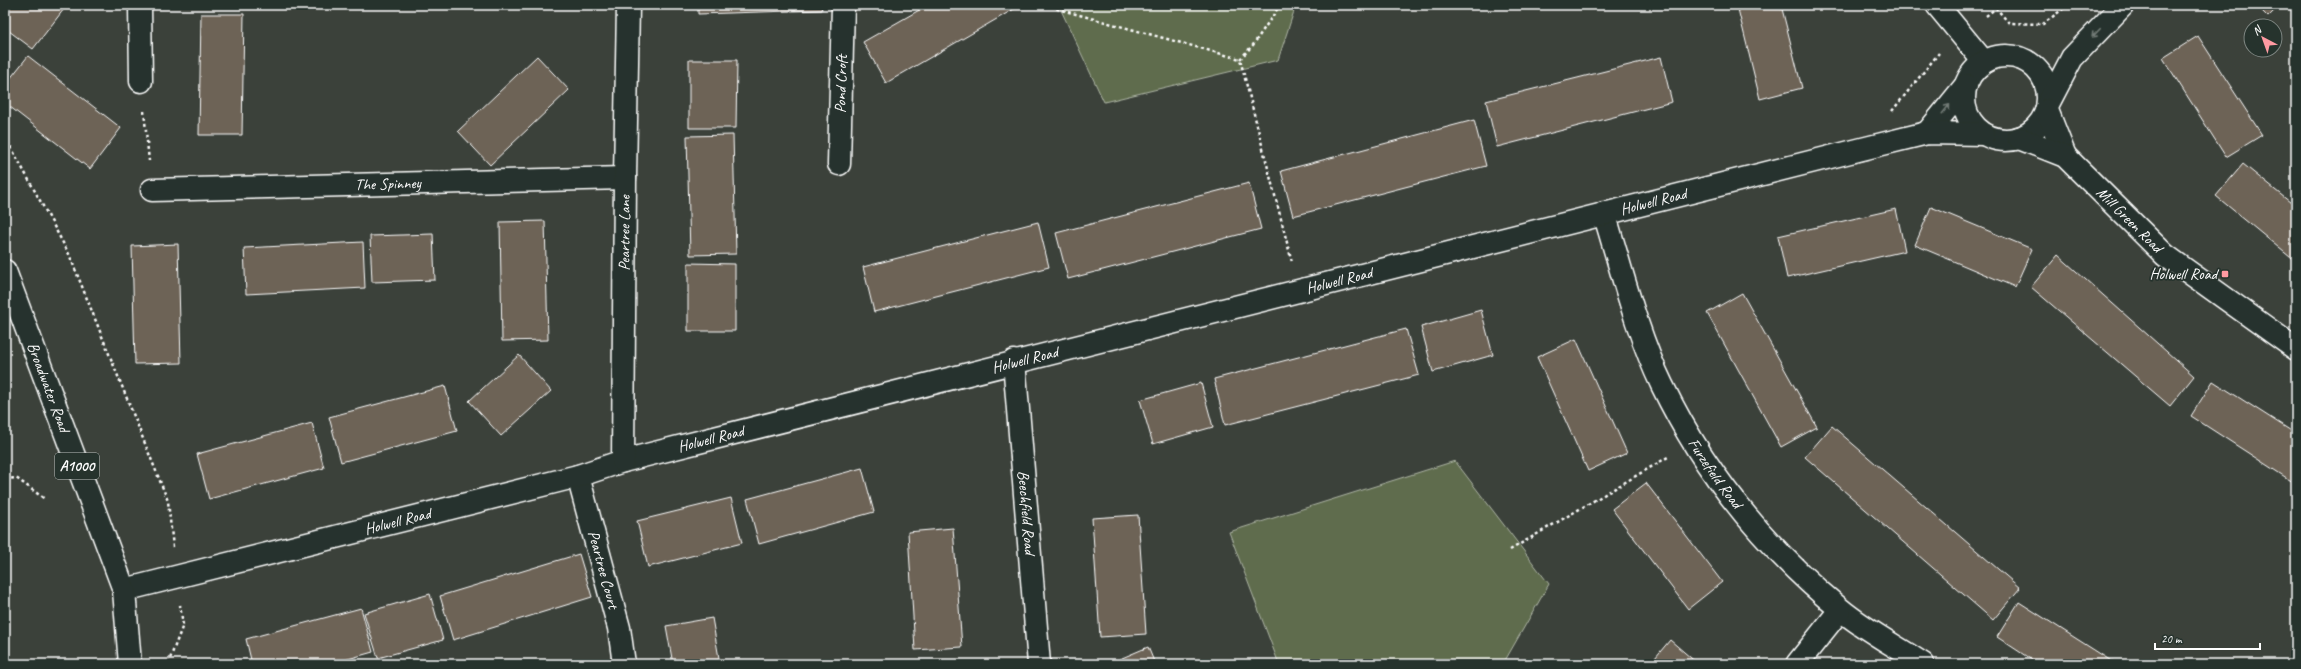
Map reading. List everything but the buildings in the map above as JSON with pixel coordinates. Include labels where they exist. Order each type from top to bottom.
[{"type":"street","points":[[140,5],[140,81]]},
{"type":"street","name":"Peartree Lane","points":[[623,461],[628,5]]},
{"type":"street","name":"Pond Croft","points":[[839,164],[843,5]]},
{"type":"street","points":[[1937,5],[1984,62]]},
{"type":"street","points":[[1966,85],[1964,93],[1966,110],[1973,124],[1984,134],[2005,140],[2019,138],[2034,129],[2072,58],[2123,5]]},
{"type":"street","points":[[1927,133],[1966,85],[1974,71],[1984,62],[1998,56],[2014,56],[2033,65],[2042,76],[2047,88],[2047,107]]},
{"type":"street","name":"Mill Green Road","points":[[2047,107],[2065,156]]},
{"type":"street","name":"Holwell Road","points":[[124,590],[578,476],[623,461],[1014,361],[1299,292],[1604,213],[1927,133],[1984,134]]},
{"type":"street","name":"Mill Green Road","points":[[2019,138],[2065,156],[2166,255],[2296,349]]},
{"type":"street","name":"The Spinney","points":[[152,190],[625,178]]},
{"type":"street","name":"Furzefield Road","points":[[1604,213],[1638,325],[1662,385],[1693,442],[1732,499],[1770,545],[1840,610],[1923,664]]},
{"type":"street","name":"Broadwater Road","points":[[5,272],[124,590],[130,664]]},
{"type":"street","name":"Beechfield Road","points":[[1014,361],[1039,664]]},
{"type":"street","name":"Peartree Court","points":[[578,476],[619,628],[624,664]]},
{"type":"street","points":[[1797,664],[1840,610]]},
{"type":"path","points":[[1052,5],[1054,8],[1240,59]]},
{"type":"path","points":[[1240,59],[1253,45],[1280,5]]},
{"type":"path","points":[[1996,8],[2009,23],[2043,24],[2068,5]]},
{"type":"path","points":[[1901,100],[1934,56]]},
{"type":"path","points":[[1240,59],[1299,292]]},
{"type":"path","points":[[140,81],[152,190]]},
{"type":"path","points":[[5,136],[69,254],[168,501],[183,626],[168,664]]},
{"type":"path","points":[[1510,550],[1693,442]]},
{"type":"path","points":[[5,479],[16,478],[45,498]]},
{"type":"green space","points":[[1072,5],[1296,5],[1278,60],[1104,102],[1060,8]]},
{"type":"green space","points":[[1455,461],[1549,584],[1503,664],[1279,664],[1229,532]]},
{"type":"place","name":"Holwell Road","points":[[2225,274]]}]
